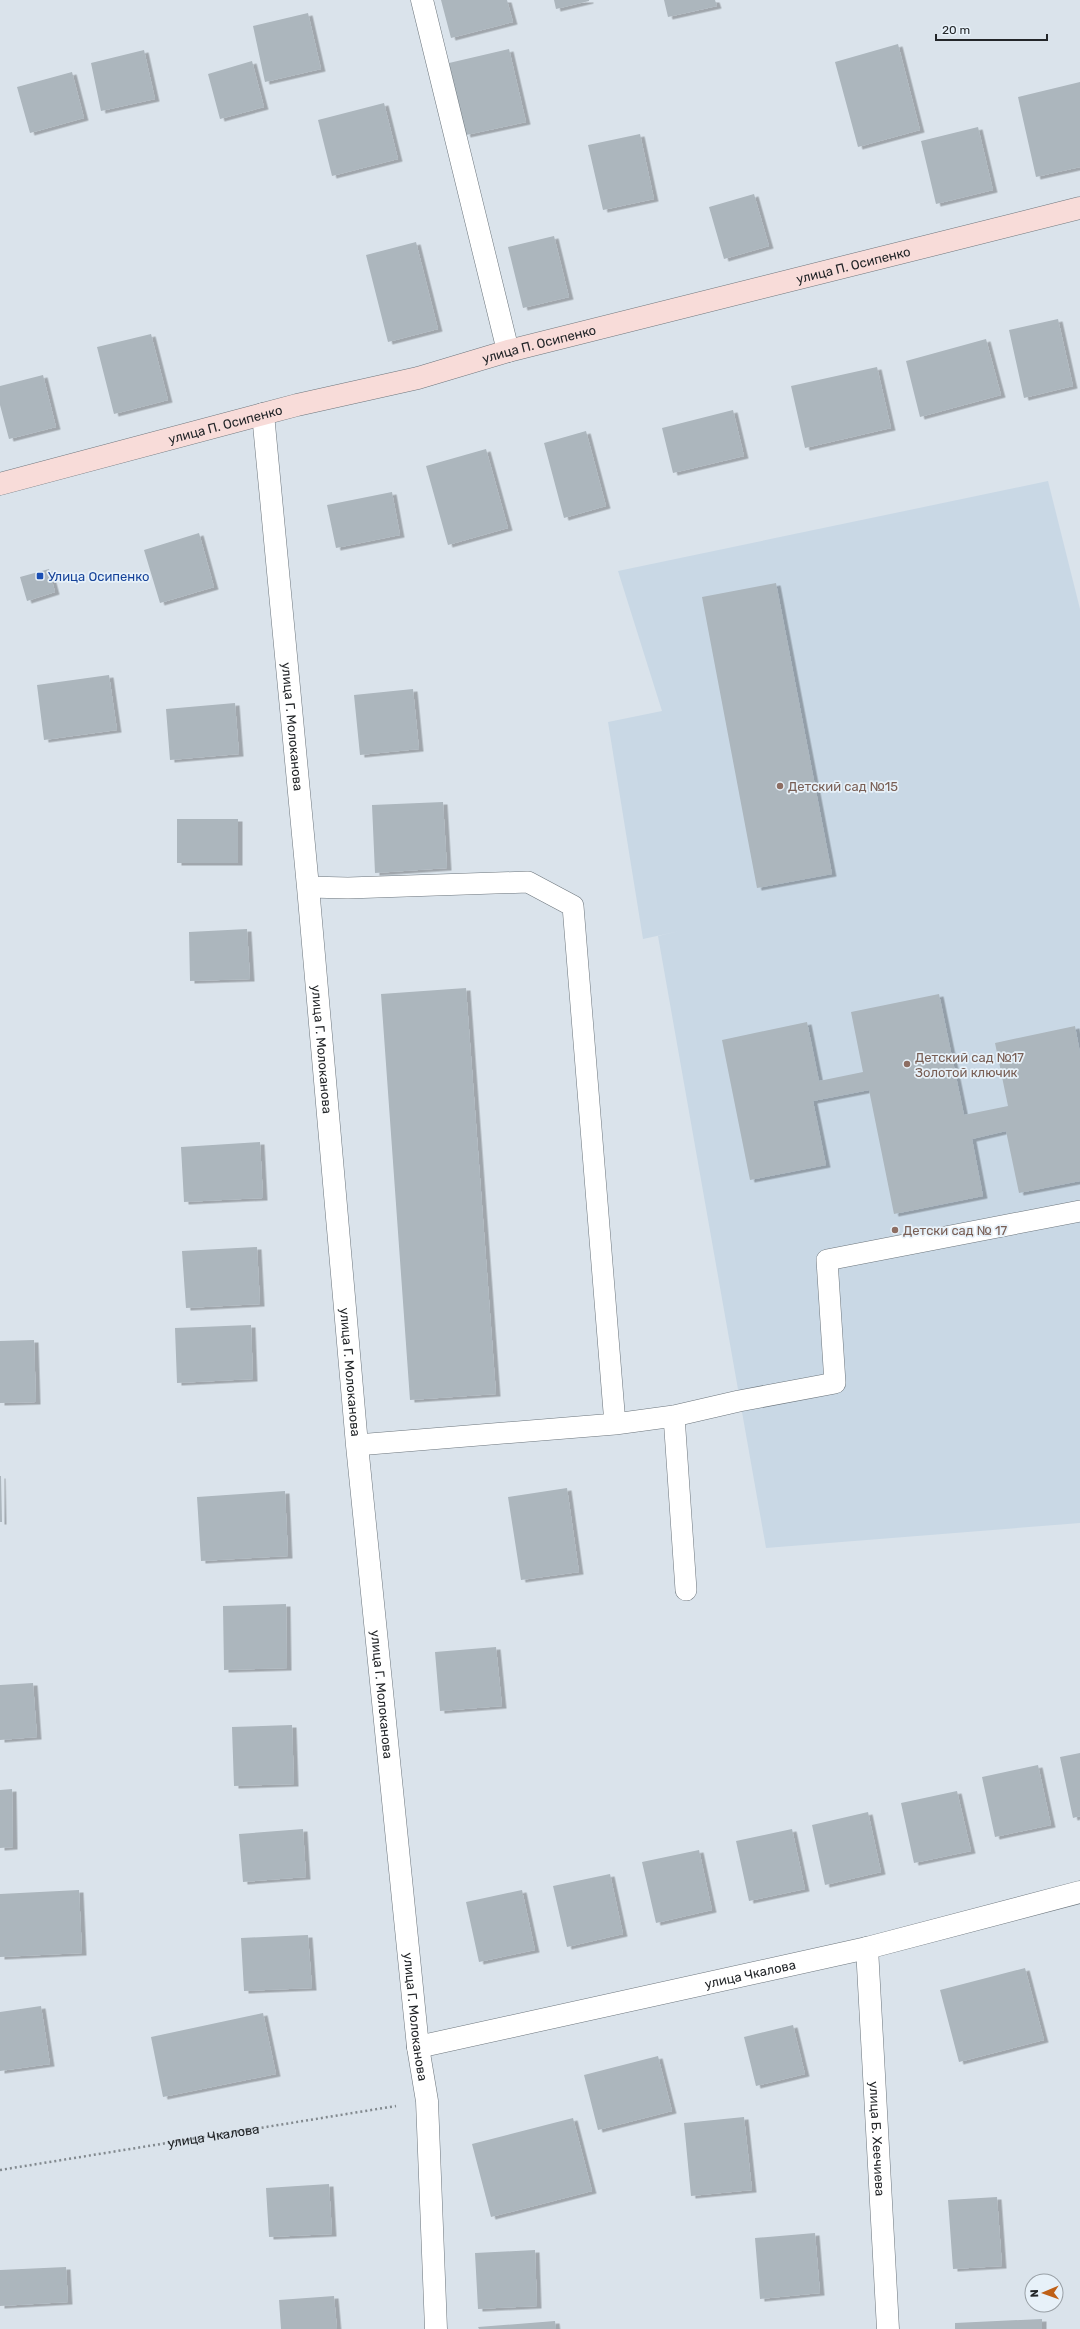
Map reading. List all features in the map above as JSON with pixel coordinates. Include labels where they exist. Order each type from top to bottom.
[{"type":"main road","name":"улица П. Осипенко","points":[[0,484],[263,414],[418,378],[508,351],[1080,208]]},
{"type":"street","points":[[422,0],[508,351]]},
{"type":"street","name":"улица Г. Молоканова","points":[[263,414],[308,887],[357,1445],[418,2047],[427,2102],[436,2329]]},
{"type":"street","name":"улица Чкалова","points":[[418,2047],[867,1948],[1080,1892]]},
{"type":"street","name":"улица Б. Хеечиева","points":[[867,1948],[888,2329]]},
{"type":"lane","points":[[308,887],[348,888],[528,882],[573,906],[615,1424]]},
{"type":"lane","points":[[357,1445],[615,1424],[674,1416],[739,1401],[835,1383],[828,1260],[1080,1211]]},
{"type":"lane","points":[[674,1416],[686,1590]]},
{"type":"path","name":"улица Чкалова","points":[[0,2170],[427,2102]]},
{"type":"shaded area","points":[[1048,481],[1080,609],[1080,1523],[766,1548],[658,936],[680,931],[643,939],[608,722],[662,711],[618,571]]},
{"type":"building","points":[[441,0],[507,0],[513,22],[451,38]]},
{"type":"building","points":[[554,0],[589,0],[589,1],[556,9]]},
{"type":"building","points":[[664,0],[715,0],[717,6],[668,17]]},
{"type":"building","points":[[308,13],[321,69],[265,82],[253,26]]},
{"type":"building","points":[[898,44],[920,130],[858,147],[835,62]]},
{"type":"building","points":[[509,49],[526,122],[466,135],[449,63]]},
{"type":"building","points":[[144,50],[155,99],[101,111],[91,63]]},
{"type":"building","points":[[252,61],[264,107],[220,119],[208,74]]},
{"type":"building","points":[[72,72],[84,118],[30,133],[17,87]]},
{"type":"building","points":[[1080,82],[1080,167],[1036,177],[1018,97]]},
{"type":"building","points":[[384,103],[398,159],[332,176],[318,120]]},
{"type":"building","points":[[978,127],[993,190],[936,204],[921,141]]},
{"type":"building","points":[[640,134],[654,199],[603,210],[588,145]]},
{"type":"building","points":[[754,194],[769,246],[724,259],[709,207]]},
{"type":"building","points":[[554,236],[569,297],[523,308],[508,247]]},
{"type":"building","points":[[416,242],[438,329],[388,342],[366,255]]},
{"type":"building","points":[[1058,319],[1073,386],[1024,398],[1009,330]]},
{"type":"building","points":[[151,334],[168,400],[114,414],[97,347]]},
{"type":"building","points":[[986,339],[1001,395],[920,417],[906,361]]},
{"type":"building","points":[[877,367],[891,428],[805,448],[791,386]]},
{"type":"building","points":[[43,375],[56,427],[9,439],[0,405],[0,386]]},
{"type":"building","points":[[733,410],[744,456],[673,473],[662,428]]},
{"type":"building","points":[[586,431],[606,506],[564,518],[544,443]]},
{"type":"building","points":[[486,449],[508,528],[448,545],[426,466]]},
{"type":"building","points":[[392,492],[400,535],[336,548],[327,505]]},
{"type":"building","points":[[199,533],[214,587],[160,603],[144,550]]},
{"type":"building","points":[[49,569],[55,592],[27,601],[20,577]]},
{"type":"building","name":"Детский сад №15","points":[[776,583],[832,874],[757,888],[702,597]]},
{"type":"building","points":[[109,675],[117,730],[44,740],[37,685]]},
{"type":"building","points":[[413,689],[419,749],[360,755],[354,695]]},
{"type":"building","points":[[235,703],[239,754],[170,760],[166,709]]},
{"type":"building","points":[[443,802],[447,868],[375,873],[372,805]]},
{"type":"building","points":[[177,819],[238,819],[238,863],[177,863]]},
{"type":"building","points":[[247,929],[250,979],[190,981],[189,932]]},
{"type":"building","points":[[466,988],[496,1394],[410,1400],[381,994]]},
{"type":"building","name":"Детский сад №17 Золотой ключик","points":[[939,994],[964,1115],[1008,1106],[995,1043],[1075,1026],[1080,1053],[1080,1181],[1019,1193],[1006,1131],[972,1139],[983,1196],[894,1214],[869,1090],[813,1101],[826,1165],[750,1180],[722,1040],[807,1022],[819,1081],[863,1072],[851,1012]]},
{"type":"building","points":[[260,1142],[263,1198],[184,1202],[181,1147]]},
{"type":"building","points":[[257,1247],[260,1304],[186,1308],[182,1251]]},
{"type":"building","points":[[251,1325],[253,1379],[177,1383],[175,1328]]},
{"type":"building","points":[[34,1340],[36,1402],[0,1403],[0,1341]]},
{"type":"building","points":[[1,1476],[2,1522],[0,1522]]},
{"type":"building","points":[[567,1488],[579,1572],[521,1580],[508,1497]]},
{"type":"building","points":[[285,1491],[288,1556],[201,1561],[197,1497]]},
{"type":"building","points":[[286,1604],[287,1668],[224,1670],[223,1606]]},
{"type":"building","points":[[496,1647],[502,1706],[440,1711],[435,1652]]},
{"type":"building","points":[[33,1683],[37,1737],[0,1740],[0,1685]]},
{"type":"building","points":[[292,1725],[294,1784],[234,1786],[232,1727]]},
{"type":"building","points":[[1080,1753],[1080,1816],[1073,1818],[1060,1757]]},
{"type":"building","points":[[1038,1765],[1051,1825],[995,1837],[982,1777]]},
{"type":"building","points":[[12,1789],[13,1847],[0,1848],[0,1790]]},
{"type":"building","points":[[957,1791],[971,1851],[914,1863],[901,1803]]},
{"type":"building","points":[[868,1812],[881,1872],[825,1885],[812,1825]]},
{"type":"building","points":[[303,1829],[306,1877],[243,1882],[239,1834]]},
{"type":"building","points":[[792,1829],[805,1889],[749,1901],[736,1841]]},
{"type":"building","points":[[699,1850],[712,1910],[656,1923],[642,1862]]},
{"type":"building","points":[[610,1874],[623,1934],[567,1947],[553,1886]]},
{"type":"building","points":[[79,1890],[82,1953],[0,1957],[0,1894]]},
{"type":"building","points":[[522,1890],[535,1950],[479,1962],[466,1902]]},
{"type":"building","points":[[308,1935],[312,1988],[244,1991],[241,1938]]},
{"type":"building","points":[[1025,1968],[1044,2040],[959,2062],[940,1990]]},
{"type":"building","points":[[41,2006],[50,2064],[0,2071],[0,2012]]},
{"type":"building","points":[[263,2013],[276,2074],[163,2097],[151,2037]]},
{"type":"building","points":[[793,2025],[805,2074],[756,2086],[744,2037]]},
{"type":"building","points":[[658,2056],[672,2111],[598,2130],[584,2075]]},
{"type":"building","points":[[744,2117],[752,2190],[691,2196],[684,2123]]},
{"type":"building","points":[[573,2118],[592,2191],[491,2217],[472,2144]]},
{"type":"building","points":[[329,2184],[332,2234],[269,2237],[266,2188]]},
{"type":"building","points":[[997,2197],[1002,2266],[953,2269],[948,2200]]},
{"type":"building","points":[[815,2233],[820,2293],[760,2299],[755,2238]]},
{"type":"building","points":[[535,2250],[537,2306],[478,2309],[475,2253]]},
{"type":"building","points":[[66,2267],[68,2302],[0,2306],[0,2270]]},
{"type":"building","points":[[334,2296],[337,2329],[281,2329],[279,2300]]},
{"type":"building","points":[[1042,2319],[1042,2329],[955,2329],[955,2323]]},
{"type":"building","points":[[555,2321],[556,2329],[479,2329],[478,2327]]},
{"type":"place","name":"Улица Осипенко","points":[[40,576]]},
{"type":"place","name":"Детский сад №15","points":[[780,786]]},
{"type":"place","name":"Детский сад №17 Золотой ключик","points":[[907,1064]]},
{"type":"place","name":"Детски сад № 17","points":[[895,1230]]}]
